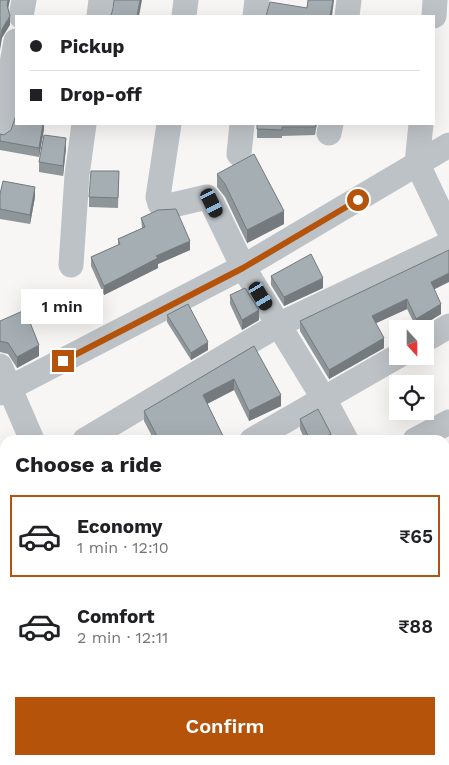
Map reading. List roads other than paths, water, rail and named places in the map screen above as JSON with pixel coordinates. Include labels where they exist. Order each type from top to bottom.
[{"type":"street","points":[[21,15],[24,0]]},
{"type":"street","points":[[99,15],[101,0]]},
{"type":"street","points":[[184,15],[186,0]]},
{"type":"street","points":[[255,15],[257,0]]},
{"type":"street","points":[[347,15],[349,0]]},
{"type":"street","points":[[434,15],[435,0]]},
{"type":"street","points":[[0,130],[15,47]]},
{"type":"street","points":[[71,265],[76,174],[84,125]]},
{"type":"street","points":[[169,125],[158,197],[160,204],[164,207],[206,197],[212,203],[243,268],[324,399],[343,435]]},
{"type":"street","points":[[239,154],[242,125]]},
{"type":"street","points":[[421,125],[417,163],[449,230]]},
{"type":"street","points":[[5,391],[243,268],[449,145]]},
{"type":"street","points":[[92,435],[278,325],[449,244]]},
{"type":"street","points":[[434,335],[449,326]]},
{"type":"street","points":[[261,435],[389,361]]},
{"type":"street","points":[[0,366],[5,391],[29,435]]},
{"type":"street","points":[[424,435],[449,422]]}]
